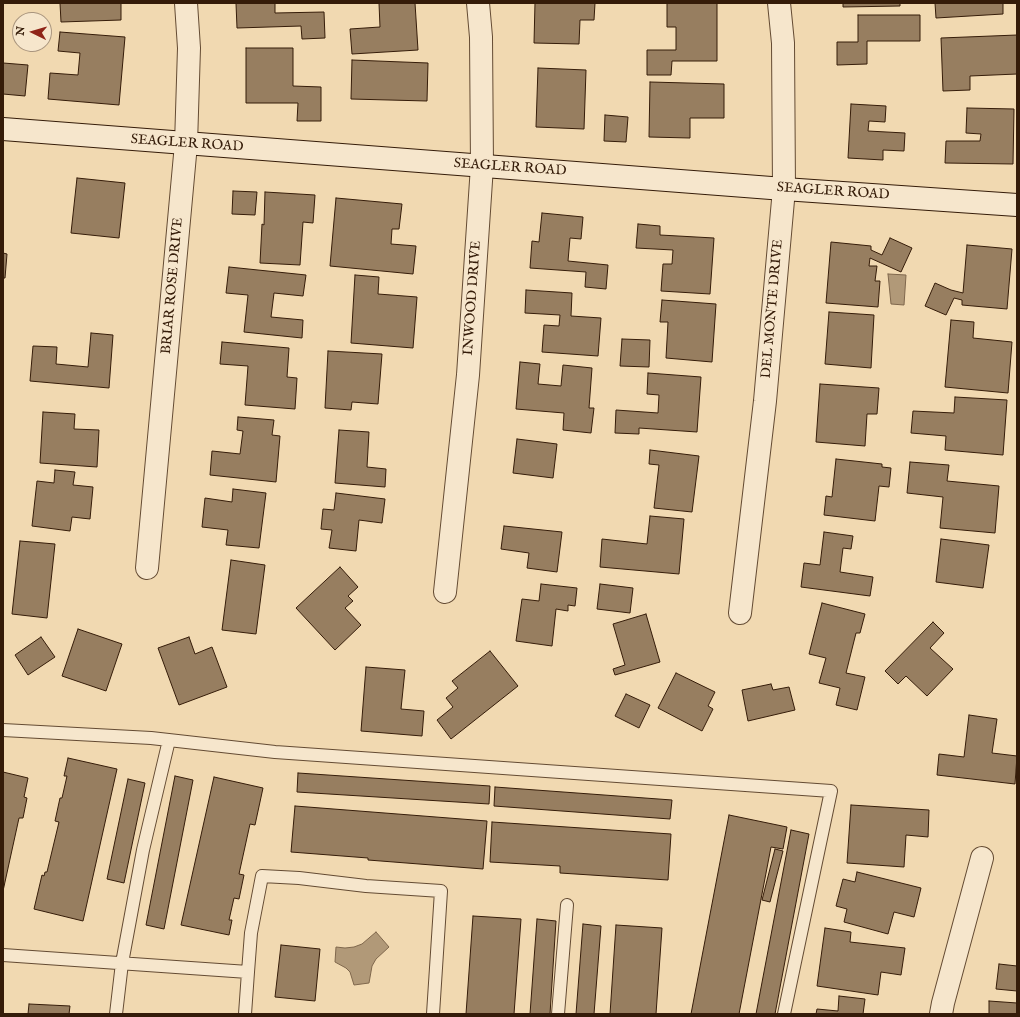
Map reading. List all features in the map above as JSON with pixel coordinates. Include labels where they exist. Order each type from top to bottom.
[{"type":"street","name":"BRIAR ROSE DRIVE","points":[[147,568],[186,144],[189,48],[186,3]]},
{"type":"street","name":"INWOOD DRIVE","points":[[445,592],[468,375],[482,166],[481,37],[478,3]]},
{"type":"street","name":"DEL MONTE DRIVE","points":[[740,613],[765,401],[784,189],[783,43],[778,3]]},
{"type":"street","name":"SEAGLER ROAD","points":[[3,129],[784,189],[1017,205]]},
{"type":"street","points":[[941,1014],[982,858]]},
{"type":"lane","points":[[3,730],[169,740],[275,752],[831,790],[784,1014]]},
{"type":"lane","points":[[116,1014],[122,963],[143,850],[169,740]]},
{"type":"lane","points":[[245,1014],[251,933],[262,876],[300,878],[366,886],[441,891],[433,1014]]},
{"type":"lane","points":[[558,1014],[567,905]]},
{"type":"lane","points":[[3,954],[248,972]]},
{"type":"shaded area","points":[[888,274],[906,275],[904,305],[891,304]]},
{"type":"shaded area","points":[[376,932],[389,947],[376,959],[372,966],[369,983],[354,985],[350,972],[335,962],[336,947],[354,947],[362,944]]},
{"type":"building","points":[[60,3],[121,3],[121,20],[61,22]]},
{"type":"building","points":[[236,3],[275,3],[275,13],[324,12],[325,38],[302,39],[301,26],[237,28]]},
{"type":"building","points":[[379,3],[415,3],[418,50],[352,54],[350,29],[380,27]]},
{"type":"building","points":[[535,3],[595,3],[594,20],[580,20],[579,44],[534,43]]},
{"type":"building","points":[[667,3],[717,3],[717,61],[672,61],[671,75],[647,75],[647,50],[676,50],[676,27],[667,27]]},
{"type":"building","points":[[843,3],[900,3],[900,6],[843,7]]},
{"type":"building","points":[[935,3],[1003,3],[1003,14],[936,18]]},
{"type":"building","points":[[858,15],[920,15],[920,41],[867,41],[867,64],[837,65],[837,42],[858,42]]},
{"type":"building","points":[[60,32],[125,37],[119,105],[48,99],[50,73],[78,75],[80,53],[58,51]]},
{"type":"building","points":[[1017,35],[1017,74],[970,76],[970,90],[943,91],[941,38]]},
{"type":"building","points":[[246,48],[293,48],[293,86],[321,87],[321,121],[297,121],[298,103],[246,103]]},
{"type":"building","points":[[352,60],[428,63],[427,101],[351,99]]},
{"type":"building","points":[[3,63],[28,65],[25,96],[3,94]]},
{"type":"building","points":[[538,68],[586,70],[584,129],[536,127]]},
{"type":"building","points":[[650,82],[724,84],[724,118],[690,118],[690,138],[649,137]]},
{"type":"building","points":[[851,104],[886,106],[885,122],[869,121],[868,131],[905,133],[904,151],[883,150],[883,160],[848,158]]},
{"type":"building","points":[[967,108],[1014,109],[1013,164],[945,163],[946,141],[980,141],[981,134],[966,133]]},
{"type":"building","points":[[605,115],[628,117],[626,142],[604,141]]},
{"type":"building","points":[[77,178],[125,183],[119,238],[71,233]]},
{"type":"building","points":[[233,191],[257,192],[255,215],[232,214]]},
{"type":"building","points":[[265,192],[315,195],[313,223],[303,222],[300,265],[260,263],[262,224],[264,225]]},
{"type":"building","points":[[336,198],[402,204],[399,229],[392,229],[391,244],[416,246],[413,274],[330,266]]},
{"type":"building","points":[[542,213],[583,217],[581,239],[570,238],[568,261],[608,265],[606,289],[585,287],[586,272],[530,268],[532,241],[539,242]]},
{"type":"building","points":[[638,224],[660,226],[660,235],[714,238],[710,294],[661,291],[663,264],[672,264],[673,250],[636,248]]},
{"type":"building","points":[[890,238],[912,248],[901,272],[870,258],[869,266],[877,266],[875,281],[880,281],[878,307],[826,303],[831,242],[871,246],[871,250],[882,255]]},
{"type":"building","points":[[967,245],[1012,249],[1007,309],[962,305],[962,300],[954,298],[946,315],[925,306],[935,283],[951,290],[963,293]]},
{"type":"building","points":[[3,253],[7,254],[5,278],[3,278]]},
{"type":"building","points":[[229,267],[306,275],[303,296],[274,293],[271,317],[303,320],[302,338],[244,332],[248,295],[226,293]]},
{"type":"building","points":[[355,275],[379,277],[378,294],[417,297],[413,348],[351,343]]},
{"type":"building","points":[[526,290],[572,293],[571,316],[601,318],[598,356],[542,352],[544,325],[559,326],[560,315],[525,313]]},
{"type":"building","points":[[662,300],[716,304],[712,362],[666,358],[668,322],[660,322]]},
{"type":"building","points":[[829,312],[874,315],[871,368],[825,364]]},
{"type":"building","points":[[951,320],[974,322],[973,338],[1012,342],[1008,393],[945,387]]},
{"type":"building","points":[[91,333],[113,335],[109,388],[30,381],[33,346],[57,347],[56,364],[88,367]]},
{"type":"building","points":[[622,339],[650,340],[649,367],[620,366]]},
{"type":"building","points":[[222,342],[289,348],[287,377],[297,378],[295,409],[245,405],[248,366],[220,364]]},
{"type":"building","points":[[328,351],[382,354],[378,404],[352,402],[351,410],[325,408]]},
{"type":"building","points":[[520,362],[540,364],[538,384],[561,386],[563,365],[592,368],[589,408],[594,408],[591,433],[563,430],[564,413],[516,409]]},
{"type":"building","points":[[648,373],[701,377],[697,432],[639,428],[639,434],[615,433],[616,410],[658,413],[659,395],[647,394]]},
{"type":"building","points":[[820,384],[879,388],[877,414],[867,414],[865,446],[816,442]]},
{"type":"building","points":[[955,397],[1007,400],[1003,455],[945,450],[946,436],[911,433],[913,411],[954,413]]},
{"type":"building","points":[[43,412],[75,414],[74,429],[99,430],[97,467],[40,463]]},
{"type":"building","points":[[238,417],[274,420],[272,435],[280,436],[276,482],[210,475],[212,451],[240,454],[243,431],[237,430]]},
{"type":"building","points":[[339,430],[369,432],[367,467],[386,469],[385,487],[335,483]]},
{"type":"building","points":[[517,439],[557,444],[553,478],[513,473]]},
{"type":"building","points":[[650,450],[699,456],[692,512],[654,508],[659,465],[649,464]]},
{"type":"building","points":[[836,459],[882,464],[882,467],[891,468],[889,487],[879,486],[875,521],[824,515],[826,496],[832,497]]},
{"type":"building","points":[[910,462],[949,465],[947,481],[999,486],[995,533],[940,528],[943,497],[907,493]]},
{"type":"building","points":[[55,470],[75,472],[73,485],[93,487],[90,519],[72,517],[70,531],[32,526],[37,481],[54,483]]},
{"type":"building","points":[[233,489],[266,493],[259,548],[226,545],[228,530],[202,527],[205,498],[232,502]]},
{"type":"building","points":[[336,493],[385,499],[382,523],[359,520],[356,551],[329,548],[332,530],[321,529],[323,509],[334,510]]},
{"type":"building","points":[[650,516],[684,519],[679,574],[600,567],[602,539],[647,544]]},
{"type":"building","points":[[504,526],[562,532],[557,572],[527,568],[529,553],[501,549]]},
{"type":"building","points":[[824,532],[853,536],[851,549],[843,548],[840,572],[873,577],[870,596],[801,587],[804,563],[820,565]]},
{"type":"building","points":[[941,539],[989,545],[983,588],[936,582]]},
{"type":"building","points":[[20,541],[55,544],[47,618],[12,614]]},
{"type":"building","points":[[231,560],[265,565],[256,634],[222,630]]},
{"type":"building","points":[[340,567],[358,587],[348,596],[353,601],[345,608],[361,625],[335,650],[296,608]]},
{"type":"building","points":[[541,584],[577,588],[575,606],[568,605],[568,611],[556,609],[552,646],[516,641],[522,599],[539,601]]},
{"type":"building","points":[[600,584],[633,588],[630,613],[597,609]]},
{"type":"building","points":[[822,603],[865,614],[860,633],[856,633],[846,673],[865,677],[857,710],[836,705],[840,688],[819,683],[826,658],[809,654]]},
{"type":"building","points":[[646,614],[660,662],[615,675],[613,669],[625,665],[613,624]]},
{"type":"building","points":[[933,622],[944,633],[930,648],[953,669],[927,696],[906,676],[898,684],[885,671]]},
{"type":"building","points":[[78,629],[122,644],[106,691],[62,676]]},
{"type":"building","points":[[41,637],[55,657],[28,675],[15,655]]},
{"type":"building","points":[[189,637],[195,654],[212,647],[227,687],[179,705],[158,648]]},
{"type":"building","points":[[490,651],[518,686],[451,739],[437,720],[453,707],[446,698],[458,688],[452,681]]},
{"type":"building","points":[[366,667],[405,670],[401,709],[424,711],[422,736],[361,731]]},
{"type":"building","points":[[676,673],[715,692],[708,706],[713,709],[702,731],[658,708]]},
{"type":"building","points":[[771,684],[773,690],[789,687],[795,710],[748,721],[742,690]]},
{"type":"building","points":[[626,694],[650,705],[639,728],[615,716]]},
{"type":"building","points":[[969,715],[997,719],[992,753],[1017,756],[1015,784],[937,775],[939,754],[964,757]]},
{"type":"building","points":[[68,758],[117,769],[83,921],[34,909],[42,875],[44,876],[45,872],[47,872],[59,822],[55,821],[67,776],[64,776]]},
{"type":"building","points":[[3,772],[28,778],[24,797],[27,798],[23,818],[19,818],[3,891]]},
{"type":"building","points":[[298,773],[490,786],[489,804],[297,792]]},
{"type":"building","points":[[175,776],[193,780],[164,929],[146,925]]},
{"type":"building","points":[[214,777],[263,788],[255,825],[250,824],[239,874],[244,875],[239,899],[234,898],[229,920],[232,920],[229,935],[181,925]]},
{"type":"building","points":[[128,779],[145,783],[124,883],[107,879]]},
{"type":"building","points":[[495,787],[672,800],[670,819],[494,806]]},
{"type":"building","points":[[851,805],[929,810],[928,837],[906,835],[904,867],[847,863]]},
{"type":"building","points":[[295,806],[487,821],[483,869],[291,852]]},
{"type":"building","points":[[729,815],[787,827],[783,849],[771,847],[739,1014],[691,1014]]},
{"type":"building","points":[[492,822],[671,834],[668,880],[560,873],[560,866],[490,862]]},
{"type":"building","points":[[791,830],[809,834],[775,1014],[756,1014]]},
{"type":"building","points":[[775,849],[783,851],[770,902],[762,900]]},
{"type":"building","points":[[857,872],[921,888],[914,917],[894,912],[888,934],[844,922],[847,909],[836,906],[843,879],[855,882]]},
{"type":"building","points":[[473,916],[521,919],[514,1014],[466,1014]]},
{"type":"building","points":[[537,919],[556,921],[550,1014],[530,1014]]},
{"type":"building","points":[[583,924],[601,926],[594,1014],[576,1014]]},
{"type":"building","points":[[616,925],[662,928],[656,1014],[610,1014]]},
{"type":"building","points":[[825,928],[851,932],[850,942],[905,948],[901,975],[881,972],[878,995],[817,986]]},
{"type":"building","points":[[281,945],[320,949],[315,1001],[275,997]]},
{"type":"building","points":[[999,964],[1017,966],[1017,991],[996,989]]},
{"type":"building","points":[[839,996],[865,999],[863,1014],[816,1014],[817,1009],[838,1011]]},
{"type":"building","points":[[989,1001],[1017,1003],[1017,1014],[989,1014]]},
{"type":"building","points":[[29,1004],[70,1006],[69,1014],[28,1014]]}]
